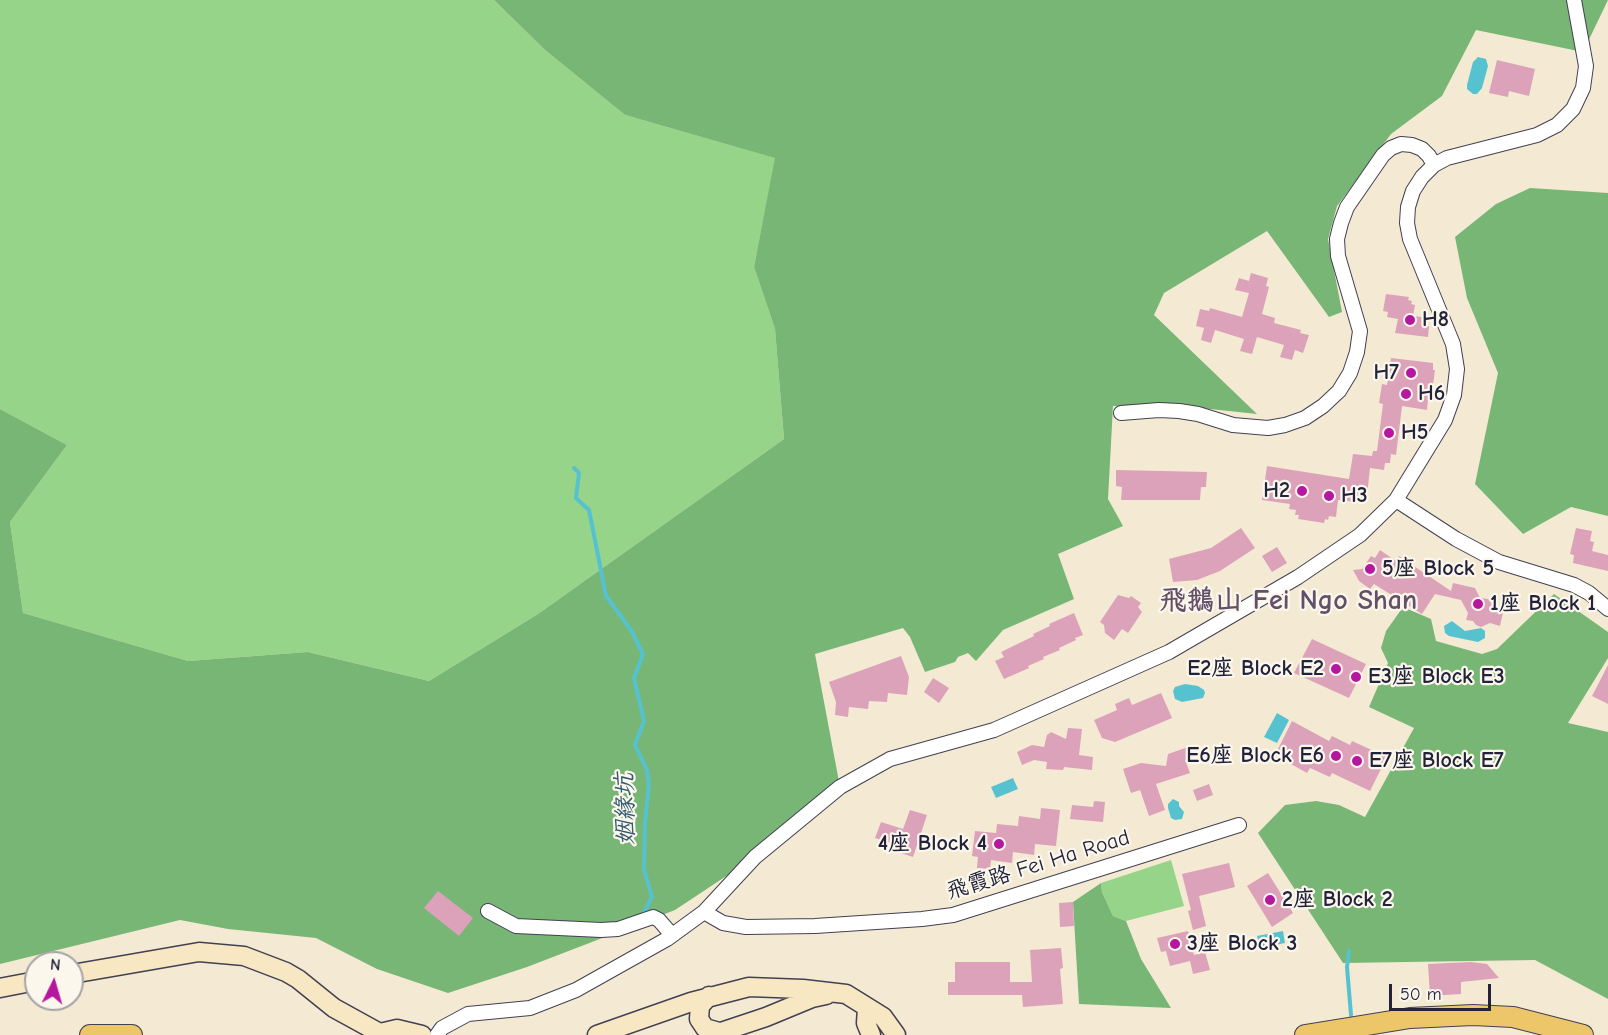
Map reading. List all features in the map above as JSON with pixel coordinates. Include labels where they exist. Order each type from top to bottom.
[{"type":"main road","points":[[84,973],[199,952],[244,956],[286,972],[334,1008],[381,1034],[397,1029],[422,1035]]},
{"type":"main road","points":[[0,988],[24,983]]},
{"type":"main road","points":[[597,1035],[709,996],[749,987],[803,988],[836,992],[853,997],[883,1017],[896,1035]]},
{"type":"main road","points":[[709,996],[700,1006],[699,1018],[705,1028],[716,1033],[766,1017],[812,998],[836,992]]},
{"type":"main road","points":[[867,1008],[866,1023],[871,1035]]},
{"type":"main road","points":[[1305,1035],[1410,1018],[1462,1015],[1513,1017],[1583,1035]]},
{"type":"main road","points":[[90,1035],[132,1035]]},
{"type":"street","points":[[437,1035],[442,1028],[468,1014],[530,1008],[576,990],[672,935],[704,912],[754,856],[840,787],[890,759],[994,730],[1169,652],[1298,577],[1360,535],[1396,500],[1445,420],[1454,395],[1457,369],[1453,344],[1410,239],[1407,223],[1408,207],[1413,191],[1434,165],[1447,158],[1537,135],[1557,125],[1573,109],[1583,88],[1586,66],[1574,0]]},
{"type":"street","points":[[1121,413],[1179,411],[1198,414],[1233,425],[1268,428],[1305,418],[1323,406],[1338,391],[1350,373],[1357,352],[1360,331],[1338,256],[1337,239],[1347,207],[1383,155],[1391,148],[1401,144],[1412,145],[1422,149],[1434,165]]},
{"type":"street","points":[[1396,500],[1456,539],[1499,561],[1574,585],[1589,593],[1608,609]]},
{"type":"street","name":"飛霞路 Fei Ha Road","points":[[704,912],[723,923],[746,927],[815,926],[953,915],[1239,825]]},
{"type":"street","points":[[488,912],[516,926],[601,930],[618,929],[653,917],[659,920],[672,935]]},
{"type":"green space","points":[[0,0],[494,0],[545,50],[625,115],[776,158],[754,267],[775,329],[784,439],[538,614],[429,681],[308,652],[188,661],[23,613],[10,522],[67,445],[0,409]]},
{"type":"green space","points":[[494,0],[1608,0],[1583,52],[1476,30],[1442,96],[1391,134],[1337,206],[1328,239],[1342,312],[1329,317],[1267,231],[1164,293],[1154,315],[1257,414],[1191,407],[1113,406],[1108,499],[1123,526],[1058,554],[1074,599],[1003,630],[976,661],[968,653],[958,657],[955,662],[925,672],[910,637],[903,628],[815,654],[840,787],[755,857],[675,910],[527,967],[448,993],[377,969],[316,938],[228,929],[180,920],[53,951],[24,951],[24,958],[0,964],[0,409],[67,445],[10,522],[23,613],[188,661],[308,652],[429,681],[538,614],[784,439],[775,329],[754,267],[775,158],[625,115],[545,50]]},
{"type":"green space","points":[[1530,188],[1608,193],[1608,516],[1571,507],[1523,534],[1475,484],[1498,373],[1467,298],[1455,237],[1496,204]]},
{"type":"green space","points":[[1554,594],[1608,632],[1608,658],[1568,723],[1608,732],[1608,999],[1535,960],[1343,963],[1258,833],[1285,805],[1316,801],[1339,805],[1365,817],[1414,728],[1369,707],[1388,663],[1381,648],[1386,631],[1403,607],[1431,619],[1436,641],[1482,654],[1497,649]]},
{"type":"green space","points":[[1171,860],[1184,906],[1126,921],[1113,916],[1102,892],[1101,883]]},
{"type":"green space","points":[[1101,883],[1102,892],[1113,916],[1126,921],[1141,959],[1171,1008],[1079,1004],[1073,902]]},
{"type":"water","points":[[1478,57],[1486,59],[1488,66],[1482,88],[1477,94],[1473,94],[1467,89],[1467,85],[1473,62]]},
{"type":"water","points":[[1452,621],[1465,631],[1481,628],[1485,631],[1485,638],[1478,642],[1449,636],[1445,633],[1444,626]]},
{"type":"water","points":[[1185,684],[1198,686],[1204,690],[1203,698],[1182,702],[1175,699],[1173,691],[1175,687]]},
{"type":"water","points":[[1277,713],[1289,720],[1277,743],[1264,737]]},
{"type":"water","points":[[1013,778],[1018,789],[996,798],[991,787]]},
{"type":"water","points":[[1173,799],[1179,802],[1184,812],[1182,819],[1171,818],[1168,804]]},
{"type":"water","points":[[1283,931],[1285,943],[1260,948],[1257,936]]},
{"type":"building","points":[[1497,60],[1535,69],[1529,96],[1509,91],[1508,97],[1489,93]]},
{"type":"building","points":[[1251,273],[1268,278],[1266,286],[1269,287],[1262,314],[1275,318],[1274,323],[1301,330],[1300,333],[1309,335],[1303,353],[1295,350],[1292,360],[1280,357],[1284,345],[1257,337],[1252,354],[1240,351],[1244,339],[1215,330],[1211,343],[1201,340],[1204,328],[1196,326],[1200,309],[1209,311],[1210,308],[1242,317],[1249,293],[1235,290],[1239,278],[1249,281]]},
{"type":"building","name":"H8","points":[[1386,294],[1409,297],[1411,304],[1415,305],[1413,316],[1422,317],[1422,321],[1425,321],[1424,326],[1429,326],[1428,337],[1395,333],[1398,319],[1387,317],[1388,312],[1383,311]]},
{"type":"building","points":[[1391,358],[1433,363],[1433,370],[1435,370],[1431,400],[1428,399],[1427,410],[1402,406],[1396,455],[1391,454],[1390,463],[1385,463],[1384,470],[1370,468],[1367,496],[1362,495],[1362,499],[1358,498],[1357,502],[1338,500],[1336,517],[1329,516],[1324,523],[1298,519],[1299,515],[1295,515],[1296,510],[1289,509],[1290,504],[1262,500],[1267,466],[1349,479],[1353,454],[1372,456],[1373,451],[1377,451],[1383,404],[1379,403],[1382,384],[1387,385]]},
{"type":"building","points":[[1116,470],[1207,472],[1206,487],[1201,487],[1200,500],[1121,500],[1122,487],[1116,486]]},
{"type":"building","points":[[1241,528],[1255,548],[1220,571],[1197,580],[1173,582],[1169,559],[1211,548]]},
{"type":"building","points":[[1576,528],[1592,531],[1590,541],[1594,542],[1592,551],[1608,555],[1608,571],[1573,563],[1574,555],[1570,554]]},
{"type":"building","points":[[1277,547],[1287,563],[1272,572],[1262,556]]},
{"type":"building","points":[[1380,550],[1396,561],[1399,556],[1451,591],[1453,583],[1475,588],[1480,598],[1488,599],[1494,606],[1504,608],[1500,626],[1490,623],[1481,627],[1473,621],[1466,620],[1468,613],[1461,600],[1435,594],[1422,614],[1374,584],[1370,589],[1359,581],[1353,570],[1362,569],[1371,556],[1375,558]]},
{"type":"building","points":[[1118,595],[1129,598],[1131,596],[1141,603],[1138,607],[1142,612],[1128,633],[1122,629],[1114,640],[1105,633],[1104,625],[1100,622]]},
{"type":"building","points":[[1074,613],[1083,635],[1028,666],[1029,668],[1004,679],[995,661],[1004,657],[1001,652],[1034,636],[1033,634],[1050,626],[1049,624]]},
{"type":"building","points":[[1312,639],[1366,664],[1349,698],[1294,673]]},
{"type":"building","points":[[901,656],[909,677],[907,695],[888,693],[887,702],[869,701],[868,709],[849,707],[848,717],[835,715],[836,702],[829,682]]},
{"type":"building","points":[[1608,665],[1608,704],[1592,696]]},
{"type":"building","points":[[933,678],[949,688],[939,703],[924,692]]},
{"type":"building","points":[[1161,693],[1172,718],[1115,742],[1102,738],[1094,720],[1117,710],[1115,704],[1129,698],[1132,705]]},
{"type":"building","points":[[1292,721],[1329,741],[1332,736],[1350,745],[1352,741],[1387,757],[1370,791],[1332,773],[1330,777],[1310,768],[1307,773],[1275,755]]},
{"type":"building","points":[[1068,728],[1082,729],[1079,755],[1093,757],[1092,770],[1064,767],[1063,770],[1046,769],[1047,762],[1034,760],[1022,765],[1017,752],[1032,745],[1044,747],[1047,735],[1051,732],[1066,739]]},
{"type":"building","points":[[1188,747],[1192,758],[1185,760],[1190,773],[1156,784],[1165,810],[1149,816],[1140,790],[1131,793],[1123,769],[1141,763],[1166,766],[1168,754]]},
{"type":"building","points":[[1209,784],[1213,795],[1197,801],[1193,790]]},
{"type":"building","points":[[1094,801],[1105,802],[1103,822],[1070,819],[1072,805],[1093,807]]},
{"type":"building","points":[[1041,808],[1060,810],[1056,846],[1035,844],[1034,855],[1013,852],[1012,863],[991,860],[990,869],[977,868],[978,857],[972,856],[975,831],[996,833],[997,824],[1018,826],[1019,816],[1040,819]]},
{"type":"building","points":[[910,810],[927,815],[913,857],[898,852],[900,846],[875,838],[881,822],[903,829]]},
{"type":"building","points":[[1229,863],[1235,887],[1199,896],[1206,926],[1193,930],[1188,911],[1191,910],[1182,874]]},
{"type":"building","name":"2座 Block 2","points":[[1268,873],[1293,913],[1272,927],[1247,886]]},
{"type":"building","points":[[438,891],[473,918],[459,936],[424,908]]},
{"type":"building","points":[[1073,902],[1074,926],[1060,927],[1059,903]]},
{"type":"building","name":"3座 Block 3","points":[[1188,931],[1194,955],[1205,952],[1210,970],[1193,974],[1190,961],[1170,966],[1166,951],[1161,952],[1157,938]]},
{"type":"building","points":[[1061,948],[1063,1004],[1023,1007],[1022,995],[948,995],[948,982],[955,982],[955,962],[1010,962],[1010,982],[1032,982],[1030,950]]},
{"type":"building","points":[[1471,962],[1487,964],[1499,978],[1461,982],[1461,994],[1430,996],[1428,964]]},
{"type":"waterway","name":"姻緣坑","points":[[574,468],[579,473],[576,498],[589,510],[606,596],[631,630],[643,654],[634,678],[644,721],[635,745],[647,770],[649,784],[644,870],[652,897],[642,916]]},
{"type":"waterway","points":[[1349,951],[1347,967],[1351,1015]]},
{"type":"place","name":"H8","points":[[1410,320]]},
{"type":"place","name":"H7","points":[[1411,373]]},
{"type":"place","name":"H6","points":[[1406,394]]},
{"type":"place","name":"H5","points":[[1389,433]]},
{"type":"place","name":"H2","points":[[1302,491]]},
{"type":"place","name":"H3","points":[[1329,496]]},
{"type":"place","name":"5座 Block 5","points":[[1370,569]]},
{"type":"place","name":"1座 Block 1","points":[[1478,604]]},
{"type":"place","name":"E2座 Block E2","points":[[1336,669]]},
{"type":"place","name":"E3座 Block E3","points":[[1356,677]]},
{"type":"place","name":"E6座 Block E6","points":[[1336,756]]},
{"type":"place","name":"E7座 Block E7","points":[[1357,761]]},
{"type":"place","name":"4座 Block 4","points":[[999,844]]},
{"type":"place","name":"2座 Block 2","points":[[1270,900]]},
{"type":"place","name":"3座 Block 3","points":[[1175,944]]},
{"type":"district","name":"飛鵝山 Fei Ngo Shan","points":[[1288,601]]}]
